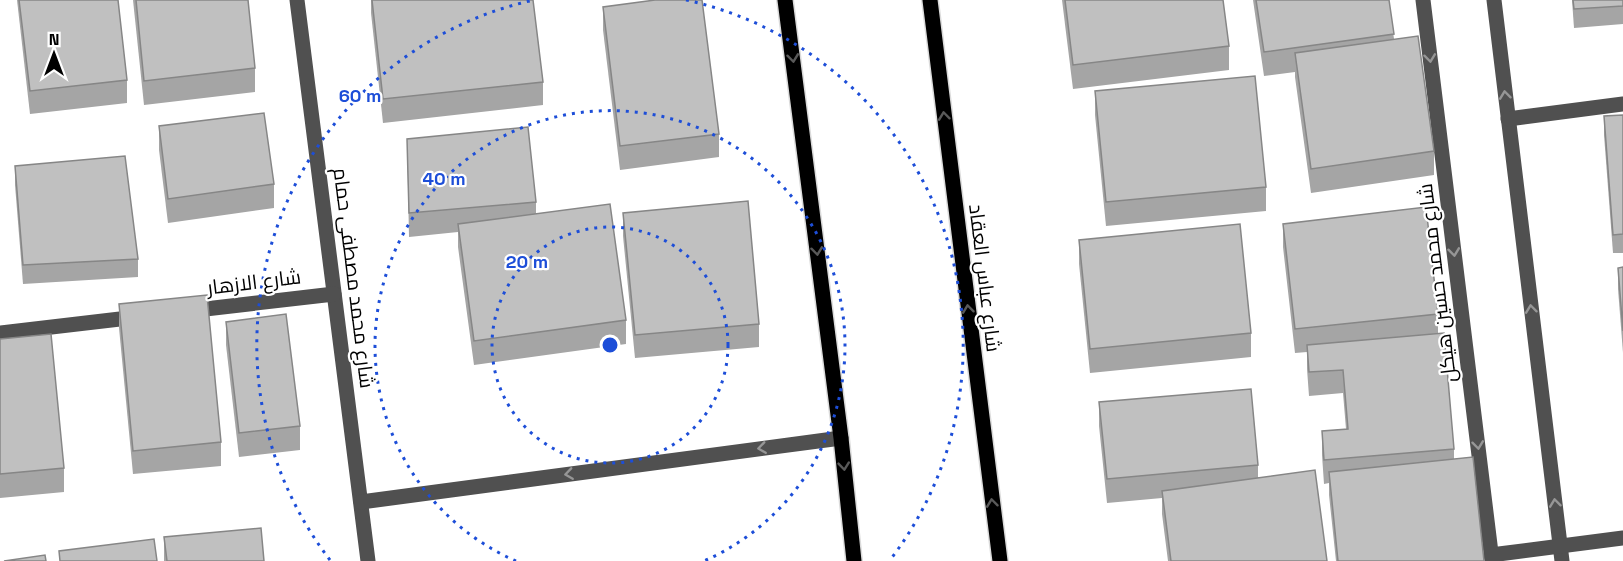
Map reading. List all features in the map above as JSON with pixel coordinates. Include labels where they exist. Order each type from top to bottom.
[{"type":"main road","points":[[785,0],[841,438],[854,561]]},
{"type":"main road","name":"شارع عباس العقاد","points":[[930,0],[999,561]]},
{"type":"street","name":"شارع محمد مصطفى حمام","points":[[297,0],[368,561]]},
{"type":"street","name":"شارع محمد حسين هيكل","points":[[1423,0],[1492,558]]},
{"type":"street","points":[[1494,0],[1561,554]]},
{"type":"street","points":[[1508,119],[1623,104]]},
{"type":"street","name":"شارع الازهار","points":[[173,313],[334,294]]},
{"type":"street","points":[[0,333],[150,316]]},
{"type":"street","points":[[361,502],[841,438]]},
{"type":"street","points":[[1492,558],[1561,554],[1623,538]]},
{"type":"building","points":[[19,0],[118,0],[127,80],[30,91]]},
{"type":"building","points":[[136,0],[248,0],[255,68],[144,81]]},
{"type":"building","points":[[372,0],[533,0],[543,82],[383,99]]},
{"type":"building","points":[[655,0],[702,0],[719,134],[620,146],[603,7]]},
{"type":"building","points":[[1065,0],[1223,0],[1229,46],[1073,65]]},
{"type":"building","points":[[1256,0],[1389,0],[1394,34],[1264,52]]},
{"type":"building","points":[[1573,0],[1623,0],[1623,6],[1574,9]]},
{"type":"building","points":[[1418,36],[1434,151],[1311,169],[1295,53]]},
{"type":"building","points":[[1255,76],[1266,187],[1106,202],[1095,91]]},
{"type":"building","points":[[264,113],[274,184],[168,199],[159,126]]},
{"type":"building","points":[[1623,115],[1623,234],[1613,235],[1604,116]]},
{"type":"building","points":[[528,127],[536,202],[409,213],[407,139]]},
{"type":"building","points":[[125,156],[138,259],[23,265],[15,166]]},
{"type":"building","points":[[748,201],[759,324],[635,335],[623,213]]},
{"type":"building","points":[[610,204],[626,320],[474,341],[458,224]]},
{"type":"building","points":[[1426,207],[1438,314],[1295,329],[1283,224]]},
{"type":"building","points":[[1240,224],[1251,333],[1090,349],[1079,240]]},
{"type":"building","points":[[1623,267],[1623,331],[1618,268]]},
{"type":"building","points":[[207,295],[221,442],[133,451],[119,304]]},
{"type":"building","points":[[286,314],[300,426],[239,433],[226,322]]},
{"type":"building","points":[[1444,333],[1454,449],[1324,460],[1322,431],[1348,429],[1343,370],[1309,372],[1307,345]]},
{"type":"building","points":[[51,334],[64,468],[0,474],[0,339]]},
{"type":"building","points":[[1251,389],[1258,465],[1107,479],[1099,402]]},
{"type":"building","points":[[1473,457],[1484,561],[1338,561],[1329,472]]},
{"type":"building","points":[[1315,470],[1327,561],[1171,561],[1162,491]]},
{"type":"building","points":[[261,528],[264,561],[167,561],[164,537]]},
{"type":"building","points":[[154,539],[157,561],[60,561],[59,551]]},
{"type":"building","points":[[45,555],[46,561],[4,561]]}]
